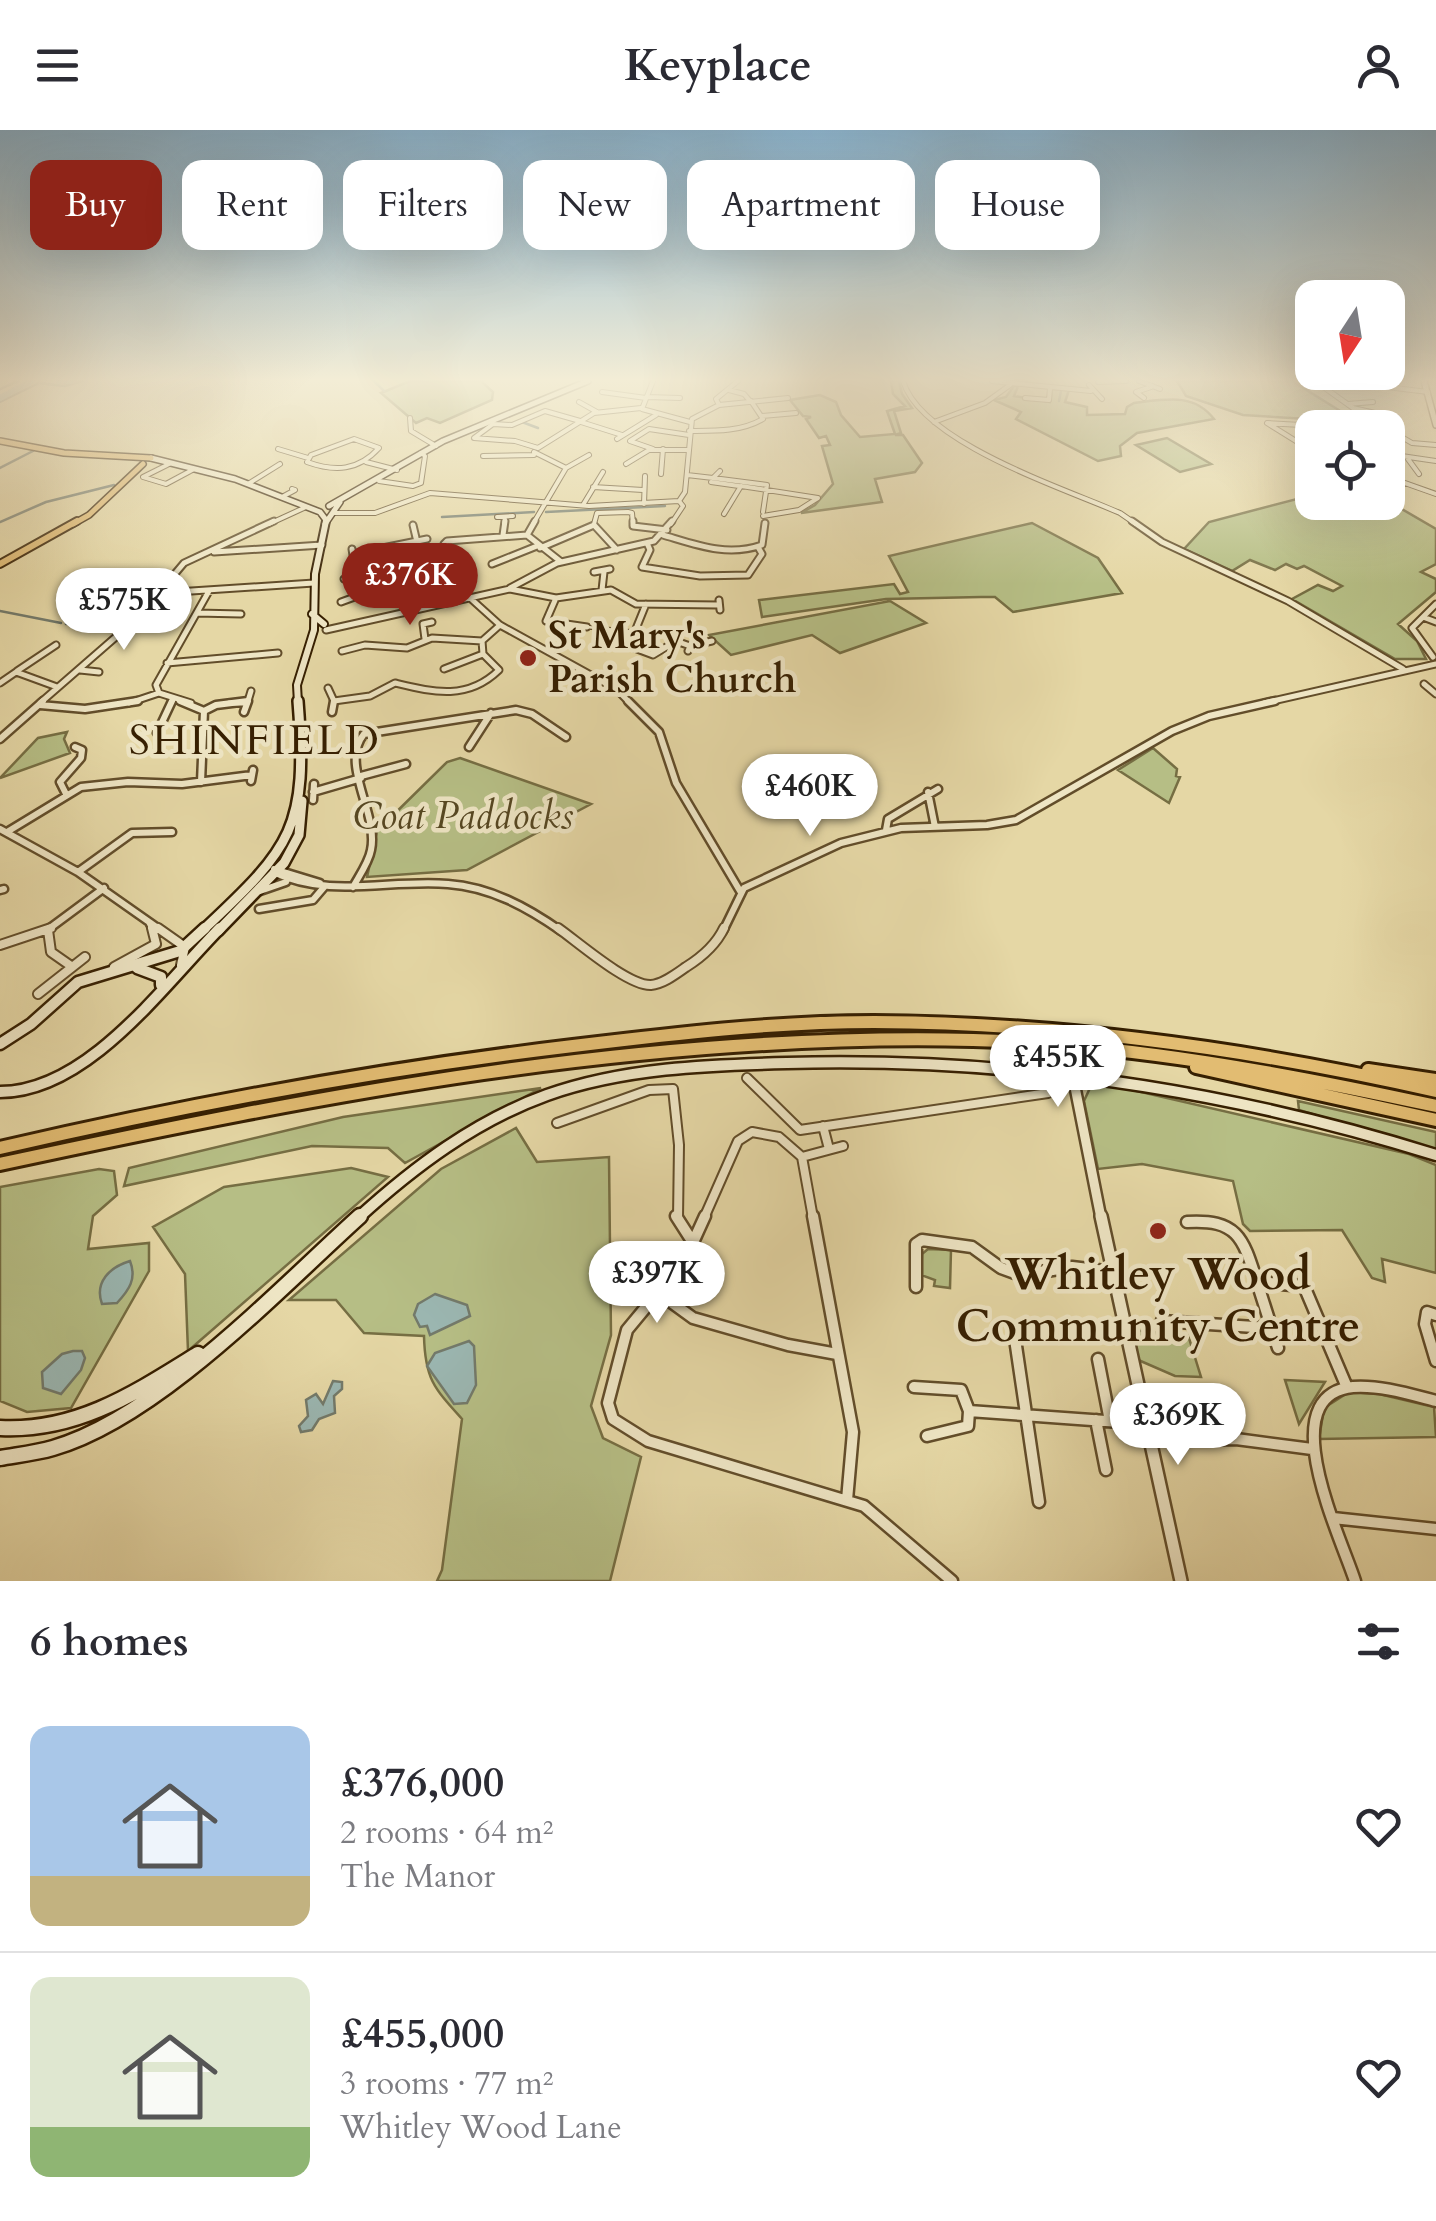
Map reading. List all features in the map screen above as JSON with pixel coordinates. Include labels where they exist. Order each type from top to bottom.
[{"type":"highway","points":[[0,1148],[210,1102],[472,1057],[784,1025],[871,1022],[1031,1028],[1204,1046],[1436,1080]]},
{"type":"highway","points":[[0,1164],[310,1100],[628,1054],[738,1043],[866,1039],[1020,1042],[1132,1052],[1310,1078],[1436,1106]]},
{"type":"highway","points":[[1132,1052],[1436,1120]]},
{"type":"highway","points":[[1307,1063],[1436,1092]]},
{"type":"main road","points":[[35,449],[140,463],[172,462],[248,484],[306,507],[330,510],[430,449]]},
{"type":"main road","points":[[0,564],[89,515],[140,463]]},
{"type":"main road","points":[[0,1044],[31,1024],[78,982],[108,970],[156,961],[186,947],[281,871],[303,752],[297,685],[308,645],[321,628],[312,614],[314,583],[330,510]]},
{"type":"main road","points":[[0,1091],[34,1090],[77,1072],[281,871],[300,826],[300,783]]},
{"type":"main road","points":[[130,966],[161,977],[160,988]]},
{"type":"main road","points":[[0,1458],[36,1454],[82,1436],[154,1396],[428,1159],[477,1128],[554,1092],[636,1074],[795,1062],[948,1062],[1072,1072],[1249,1103],[1436,1155]]},
{"type":"main road","points":[[7,1429],[52,1428],[86,1418],[213,1345]]},
{"type":"street","points":[[278,449],[308,458],[330,449]]},
{"type":"street","points":[[366,462],[378,449]]},
{"type":"street","points":[[534,455],[538,449]]},
{"type":"street","points":[[330,510],[375,513],[430,493],[583,506],[679,501],[684,496],[688,450],[653,449],[625,465]]},
{"type":"street","points":[[973,449],[1120,513],[1162,542],[1288,601],[1404,670]]},
{"type":"street","points":[[644,504],[642,476],[659,475],[663,450]]},
{"type":"street","points":[[380,481],[413,486],[421,483],[425,456],[421,453]]},
{"type":"street","points":[[483,456],[534,455],[566,468]]},
{"type":"street","points":[[527,535],[566,468],[586,457],[576,456]]},
{"type":"street","points":[[308,458],[308,465],[330,471],[366,462],[397,470]]},
{"type":"street","points":[[1405,459],[1436,461]]},
{"type":"street","points":[[1408,460],[1418,471]]},
{"type":"street","points":[[172,462],[143,477],[166,484],[194,468]]},
{"type":"street","points":[[248,484],[280,464]]},
{"type":"street","points":[[583,506],[603,472]]},
{"type":"street","points":[[712,480],[720,472]]},
{"type":"street","points":[[687,475],[740,486],[767,489],[818,498],[802,510],[763,514],[767,489],[764,484],[712,480]]},
{"type":"street","points":[[724,514],[740,486]]},
{"type":"street","points":[[1405,486],[1436,494]]},
{"type":"street","points":[[594,487],[643,490]]},
{"type":"street","points":[[282,497],[296,491]]},
{"type":"street","points":[[321,628],[349,627],[423,605],[510,590],[561,562],[647,543],[665,532],[681,510],[679,501]]},
{"type":"street","points":[[0,739],[135,621],[182,566],[306,507]]},
{"type":"street","points":[[594,525],[597,513],[628,512],[632,513],[633,526],[665,532],[716,552],[758,547],[763,542],[765,524]]},
{"type":"street","points":[[498,517],[513,516]]},
{"type":"street","points":[[503,536],[505,517]]},
{"type":"street","points":[[413,524],[417,542]]},
{"type":"street","points":[[489,555],[493,566],[594,525]]},
{"type":"street","points":[[594,525],[618,550]]},
{"type":"street","points":[[452,559],[444,544],[448,541],[527,535],[561,562]]},
{"type":"street","points":[[357,577],[352,552],[428,539]]},
{"type":"street","points":[[647,543],[650,550],[642,566],[700,576],[742,576],[762,554],[758,547]]},
{"type":"street","points":[[208,552],[322,545]]},
{"type":"street","points":[[384,548],[388,565],[423,605]]},
{"type":"street","points":[[395,571],[438,558]]},
{"type":"street","points":[[344,579],[388,565]]},
{"type":"street","points":[[594,572],[607,570],[602,590]]},
{"type":"street","points":[[347,604],[404,579]]},
{"type":"street","points":[[160,594],[314,583]]},
{"type":"street","points":[[204,710],[192,702],[172,701],[158,693],[156,686],[165,663],[210,590]]},
{"type":"street","points":[[510,590],[556,598],[616,591],[628,602],[719,605]]},
{"type":"street","points":[[470,597],[477,608],[500,625],[616,690],[659,732],[676,783],[740,892]]},
{"type":"street","points":[[556,598],[546,621],[635,632]]},
{"type":"street","points":[[646,604],[629,646],[650,654],[660,653],[676,641],[689,648],[712,642]]},
{"type":"street","points":[[256,893],[281,871],[325,885],[431,882],[495,893],[646,985],[674,975],[714,944],[740,892],[759,880],[886,830],[991,826],[1016,820],[1189,724],[1246,706],[1404,670],[1434,658],[1412,628],[1436,604]]},
{"type":"street","points":[[196,614],[241,614]]},
{"type":"street","points":[[1423,616],[1436,622]]},
{"type":"street","points":[[425,639],[420,624],[432,622]]},
{"type":"street","points":[[342,651],[365,642],[398,652],[425,639],[482,641],[500,625]]},
{"type":"street","points":[[482,641],[483,654]]},
{"type":"street","points":[[0,682],[53,648]]},
{"type":"street","points":[[165,663],[278,653]]},
{"type":"street","points":[[444,669],[483,654]]},
{"type":"street","points":[[334,701],[370,696],[395,683],[423,692],[467,688],[497,674],[497,664],[483,654]]},
{"type":"street","points":[[78,670],[99,672]]},
{"type":"street","points":[[16,672],[58,688]]},
{"type":"street","points":[[1424,684],[1435,691]]},
{"type":"street","points":[[328,688],[334,701],[332,712]]},
{"type":"street","points":[[244,712],[251,691]]},
{"type":"street","points":[[39,704],[70,710],[133,704],[158,693]]},
{"type":"street","points":[[157,733],[172,701]]},
{"type":"street","points":[[204,710],[248,701]]},
{"type":"street","points":[[200,782],[204,710]]},
{"type":"street","points":[[353,887],[372,849],[361,777],[352,752],[364,734],[524,711],[566,737]]},
{"type":"street","points":[[468,747],[491,713]]},
{"type":"street","points":[[66,794],[60,782],[81,758],[82,748]]},
{"type":"street","points":[[313,792],[406,764]]},
{"type":"street","points":[[4,830],[66,794],[98,784],[200,782],[252,775]]},
{"type":"street","points":[[886,830],[888,819],[938,789]]},
{"type":"street","points":[[928,792],[935,827]]},
{"type":"street","points":[[4,830],[104,888],[186,947],[179,969]]},
{"type":"street","points":[[78,872],[132,833],[172,832]]},
{"type":"street","points":[[259,909],[314,900],[325,885]]},
{"type":"street","points":[[0,945],[48,930],[104,888]]},
{"type":"street","points":[[108,970],[156,944],[157,936],[147,920]]},
{"type":"street","points":[[48,930],[50,952],[72,966]]},
{"type":"street","points":[[38,994],[84,957]]},
{"type":"street","points":[[1072,1072],[1181,1581]]},
{"type":"street","points":[[747,1078],[763,1091],[786,1123],[800,1130],[1048,1093]]},
{"type":"street","points":[[557,1122],[650,1090],[670,1088],[676,1106],[679,1145],[676,1215],[692,1240]]},
{"type":"street","points":[[824,1126],[829,1149]]},
{"type":"street","points":[[847,1500],[853,1432],[802,1156],[779,1136],[752,1132],[738,1142],[685,1260],[627,1330],[608,1403],[613,1419],[648,1440],[864,1506],[952,1581]]},
{"type":"street","points":[[802,1156],[843,1146]]},
{"type":"street","points":[[1187,1222],[1227,1224],[1240,1232],[1278,1348]]},
{"type":"street","points":[[916,1288],[916,1244],[922,1240],[972,1247],[1020,1276],[1072,1267],[1113,1272]]},
{"type":"street","points":[[1257,1282],[1304,1286],[1346,1385]]},
{"type":"street","points":[[660,1294],[693,1318],[836,1354]]},
{"type":"street","points":[[1436,1315],[1427,1312],[1425,1324],[1436,1361]]},
{"type":"street","points":[[1162,1321],[1270,1328]]},
{"type":"street","points":[[1015,1339],[1039,1502]]},
{"type":"street","points":[[1098,1359],[1110,1421]]},
{"type":"street","points":[[1354,1581],[1312,1449],[1310,1433],[1319,1406],[1329,1393],[1346,1385],[1366,1384],[1436,1401]]},
{"type":"street","points":[[914,1387],[961,1390],[969,1411],[968,1426],[927,1436]]},
{"type":"street","points":[[969,1411],[1146,1424]]},
{"type":"street","points":[[1096,1420],[1106,1470]]},
{"type":"street","points":[[0,1439],[7,1429]]},
{"type":"street","points":[[1194,1440],[1236,1439],[1312,1449]]},
{"type":"street","points":[[1333,1518],[1436,1528]]},
{"type":"green space","points":[[823,449],[912,449],[922,463],[915,472],[875,479],[882,502],[801,513],[815,505],[833,484]]},
{"type":"green space","points":[[1074,449],[1120,449],[1121,456],[1098,461]]},
{"type":"green space","points":[[1142,449],[1185,449],[1211,464],[1180,472]]},
{"type":"green space","points":[[1295,499],[1295,520],[1405,520],[1405,511],[1436,529],[1436,564],[1421,572],[1436,579],[1436,592],[1398,624],[1417,641],[1426,659],[1395,659],[1292,599],[1318,585],[1333,591],[1342,586],[1304,566],[1297,569],[1286,564],[1275,570],[1250,560],[1232,571],[1184,549],[1209,522]]},
{"type":"green space","points":[[1032,523],[1098,558],[1122,593],[1013,612],[995,597],[981,597],[886,599],[762,617],[759,600],[894,584],[900,594],[908,592],[889,556]]},
{"type":"green space","points":[[890,601],[926,623],[840,653],[812,635],[731,655],[709,635]]},
{"type":"green space","points":[[67,732],[64,739],[70,753],[0,778],[38,738]]},
{"type":"green space","points":[[1153,748],[1177,769],[1176,776],[1180,777],[1169,803],[1118,770]]},
{"type":"green space","name":"Coat Paddocks","points":[[460,758],[591,804],[467,870],[367,877],[377,831],[447,762]]},
{"type":"green space","points":[[1115,1086],[1409,1154],[1436,1165],[1436,1273],[1382,1259],[1385,1282],[1372,1278],[1342,1230],[1250,1231],[1243,1224],[1233,1181],[1142,1164],[1098,1169],[1084,1101],[1090,1088]]},
{"type":"green space","points":[[541,1088],[405,1163],[388,1148],[312,1146],[124,1186],[129,1168],[343,1117]]},
{"type":"green space","points":[[1298,1101],[1436,1132],[1436,1151],[1299,1110]]},
{"type":"green space","points":[[516,1128],[537,1162],[609,1157],[611,1335],[591,1406],[603,1438],[641,1457],[610,1581],[437,1581],[442,1570],[462,1419],[433,1382],[426,1363],[424,1336],[364,1333],[336,1300],[289,1300],[441,1169]]},
{"type":"green space","points":[[351,1168],[388,1177],[188,1351],[185,1274],[153,1227],[224,1187]]},
{"type":"green space","points":[[99,1169],[114,1171],[117,1195],[93,1216],[88,1249],[149,1243],[149,1271],[71,1408],[27,1412],[0,1401],[0,1187]]},
{"type":"green space","points":[[928,1249],[951,1250],[950,1288],[934,1286],[935,1280],[921,1275],[922,1254]]},
{"type":"green space","points":[[1130,1330],[1188,1335],[1201,1377],[1175,1376],[1136,1359]]},
{"type":"green space","points":[[1285,1380],[1325,1382],[1299,1424]]},
{"type":"green space","points":[[1349,1392],[1379,1394],[1434,1407],[1436,1437],[1319,1439],[1324,1408]]},
{"type":"water","points":[[130,1261],[133,1273],[128,1289],[117,1303],[102,1304],[102,1282],[116,1267]]},
{"type":"water","points":[[435,1294],[467,1305],[470,1316],[430,1335],[427,1326],[420,1327],[414,1315],[418,1304]]},
{"type":"water","points":[[469,1341],[474,1346],[476,1385],[467,1403],[454,1404],[427,1366],[435,1353]]},
{"type":"water","points":[[82,1351],[85,1358],[81,1370],[61,1394],[43,1388],[42,1372],[62,1354]]},
{"type":"water","points":[[333,1381],[342,1382],[342,1389],[334,1396],[335,1413],[319,1419],[312,1430],[301,1432],[299,1426],[308,1416],[306,1400],[316,1394],[323,1404]]},
{"type":"waterway","points":[[0,468],[33,451]]},
{"type":"waterway","points":[[0,522],[46,502],[114,485]]},
{"type":"waterway","points":[[546,512],[665,506]]},
{"type":"waterway","points":[[442,517],[534,512]]},
{"type":"waterway","points":[[0,611],[61,623]]},
{"type":"waterway","points":[[66,624],[86,621]]},
{"type":"place","name":"St Mary's Parish Church","points":[[528,658]]},
{"type":"place","name":"Whitley Wood Community Centre","points":[[1158,1231]]},
{"type":"district","name":"SHINFIELD","points":[[255,740]]}]
